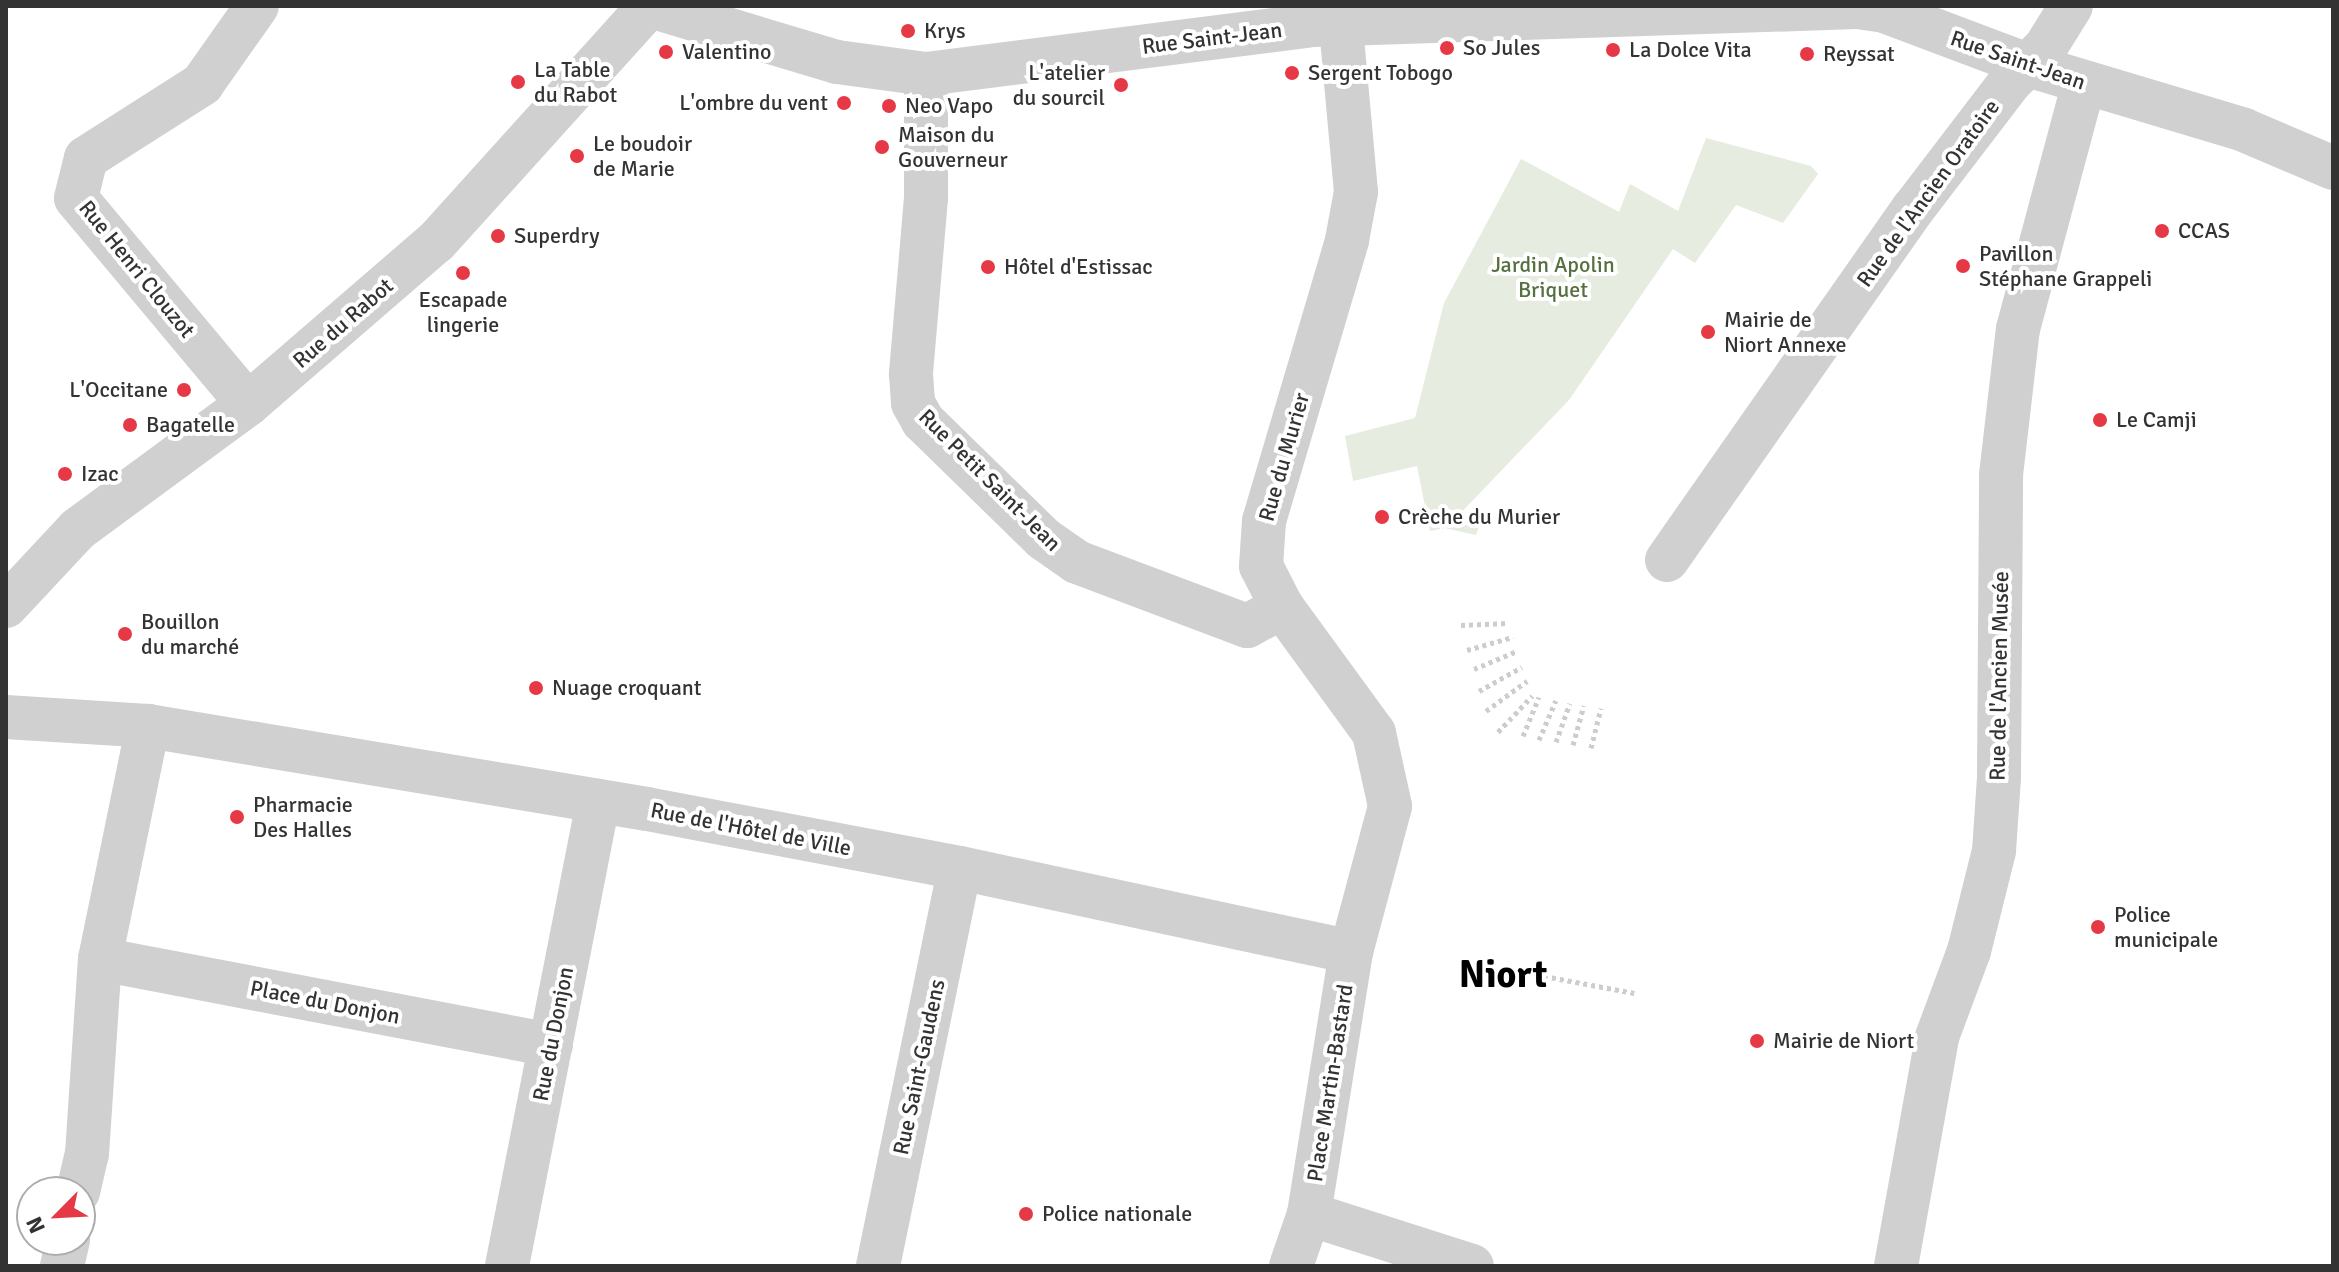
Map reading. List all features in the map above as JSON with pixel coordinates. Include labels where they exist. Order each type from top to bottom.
[{"type":"street","name":"Rue Henri Clouzot","points":[[248,404],[76,198],[86,158],[202,84],[257,6]]},
{"type":"street","name":"Rue du Rabot","points":[[6,606],[78,529],[248,404],[436,242],[650,6]]},
{"type":"street","name":"Rue Saint-Jean","points":[[650,6],[837,62],[926,74],[1339,15],[1857,7],[1884,11],[2028,65],[2244,130],[2333,168]]},
{"type":"street","name":"Rue de l'Ancien Oratoire","points":[[1667,560],[1913,209],[2071,6]]},
{"type":"street","name":"Rue du Murier","points":[[1339,15],[1356,192],[1347,240],[1264,521],[1261,566],[1282,607],[1374,733],[1386,772],[1390,806],[1351,952]]},
{"type":"street","name":"Rue Petit Saint-Jean","points":[[926,74],[926,198],[911,374],[913,403],[923,421],[1044,539],[1077,562],[1247,626],[1282,607]]},
{"type":"street","name":"Rue de l'Ancien Musée","points":[[1896,1266],[1937,1037],[1969,951],[1994,851],[1999,777],[2001,475],[2009,402],[2018,329],[2084,83]]},
{"type":"street","name":"Rue de l'Hôtel de Ville","points":[[6,717],[148,726],[598,801],[960,868],[1351,952]]},
{"type":"street","points":[[82,1176],[87,1154],[100,959],[148,726]]},
{"type":"street","name":"Rue du Donjon","points":[[507,1266],[598,801]]},
{"type":"street","name":"Rue Saint-Gaudens","points":[[878,1266],[960,868]]},
{"type":"street","name":"Place Martin-Bastard","points":[[1291,1266],[1309,1214],[1351,952]]},
{"type":"street","name":"Place du Donjon","points":[[100,959],[551,1045]]},
{"type":"street","points":[[1309,1214],[1472,1266]]},
{"type":"path","points":[[1461,625],[1508,623]]},
{"type":"path","points":[[1467,650],[1513,637]]},
{"type":"path","points":[[1474,669],[1517,651]]},
{"type":"path","points":[[1479,691],[1522,667]]},
{"type":"path","points":[[1486,711],[1527,681]]},
{"type":"path","points":[[1498,732],[1535,697],[1523,736]]},
{"type":"path","points":[[1539,740],[1556,700]]},
{"type":"path","points":[[1556,742],[1570,703]]},
{"type":"path","points":[[1573,745],[1584,705]]},
{"type":"path","points":[[1591,748],[1601,708]]},
{"type":"path","points":[[1544,976],[1634,993]]},
{"type":"green space","name":"Jardin Apolin Briquet","points":[[1706,138],[1811,166],[1818,174],[1783,223],[1736,205],[1695,263],[1673,249],[1569,400],[1454,520],[1479,527],[1476,535],[1445,528],[1430,531],[1417,466],[1353,481],[1345,436],[1415,418],[1444,303],[1521,159],[1619,212],[1630,184],[1678,211]]},
{"type":"place","name":"Krys","points":[[908,31]]},
{"type":"place","name":"So Jules","points":[[1447,48]]},
{"type":"place","name":"La Dolce Vita","points":[[1613,50]]},
{"type":"place","name":"Valentino","points":[[666,52]]},
{"type":"place","name":"Reyssat","points":[[1807,54]]},
{"type":"place","name":"Sergent Tobogo","points":[[1292,73]]},
{"type":"place","name":"La Table du Rabot","points":[[518,82]]},
{"type":"place","name":"L'atelier du sourcil","points":[[1121,85]]},
{"type":"place","name":"L'ombre du vent","points":[[844,103]]},
{"type":"place","name":"Neo Vapo","points":[[889,106]]},
{"type":"place","name":"Maison du Gouverneur","points":[[882,147]]},
{"type":"place","name":"Le boudoir de Marie","points":[[577,156]]},
{"type":"place","name":"CCAS","points":[[2162,231]]},
{"type":"place","name":"Superdry","points":[[498,236]]},
{"type":"place","name":"Pavillon Stéphane Grappeli","points":[[1963,266]]},
{"type":"place","name":"Hôtel d'Estissac","points":[[988,267]]},
{"type":"place","name":"Escapade lingerie","points":[[463,273]]},
{"type":"place","name":"Mairie de Niort Annexe","points":[[1708,332]]},
{"type":"place","name":"L'Occitane","points":[[184,390]]},
{"type":"place","name":"Le Camji","points":[[2100,420]]},
{"type":"place","name":"Bagatelle","points":[[130,425]]},
{"type":"place","name":"Izac","points":[[65,474]]},
{"type":"place","name":"Crèche du Murier","points":[[1382,517]]},
{"type":"place","name":"Bouillon du marché","points":[[125,634]]},
{"type":"place","name":"Nuage croquant","points":[[536,688]]},
{"type":"place","name":"Pharmacie Des Halles","points":[[237,817]]},
{"type":"place","name":"Police municipale","points":[[2098,927]]},
{"type":"place","name":"Mairie de Niort","points":[[1757,1041]]},
{"type":"place","name":"Police nationale","points":[[1026,1214]]},
{"type":"district","name":"Niort","points":[[1503,975]]}]
